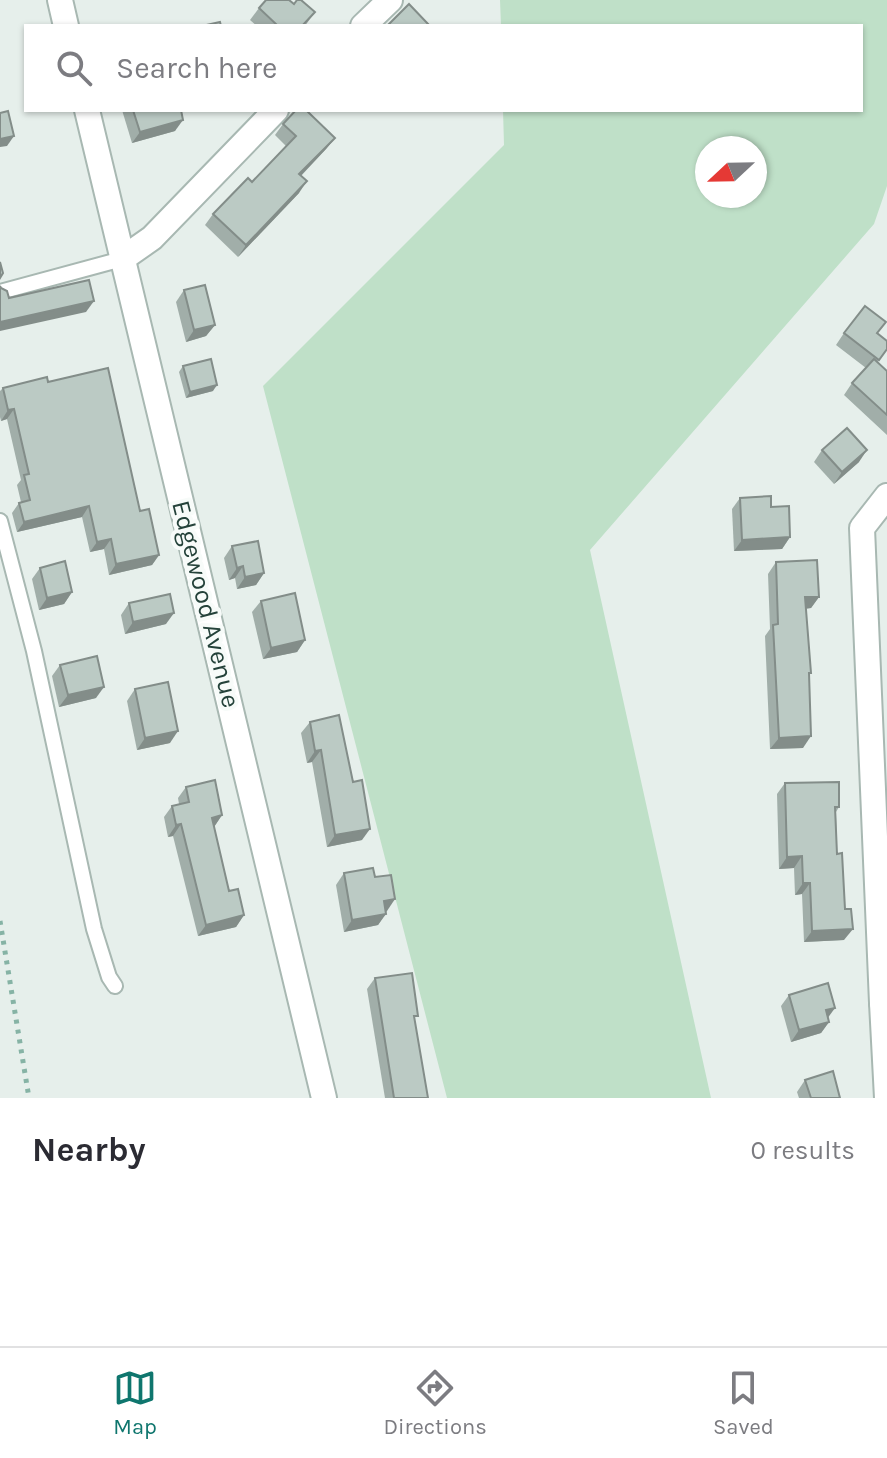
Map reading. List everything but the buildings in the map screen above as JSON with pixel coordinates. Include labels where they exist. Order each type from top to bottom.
[{"type":"street","points":[[60,0],[66,24]]},
{"type":"street","points":[[365,24],[390,0]]},
{"type":"street","name":"Edgewood Avenue","points":[[87,112],[324,1098]]},
{"type":"street","points":[[122,259],[152,238],[274,112]]},
{"type":"street","points":[[887,496],[862,528],[887,1098]]},
{"type":"lane","points":[[0,292],[122,259]]},
{"type":"lane","points":[[0,521],[34,651],[94,929],[115,986]]},
{"type":"path","points":[[0,921],[29,1098]]},
{"type":"green space","points":[[500,0],[887,0],[887,186],[874,224],[590,550],[711,1098],[447,1098],[263,386],[504,145],[503,112],[863,112],[863,24],[501,24]]}]
